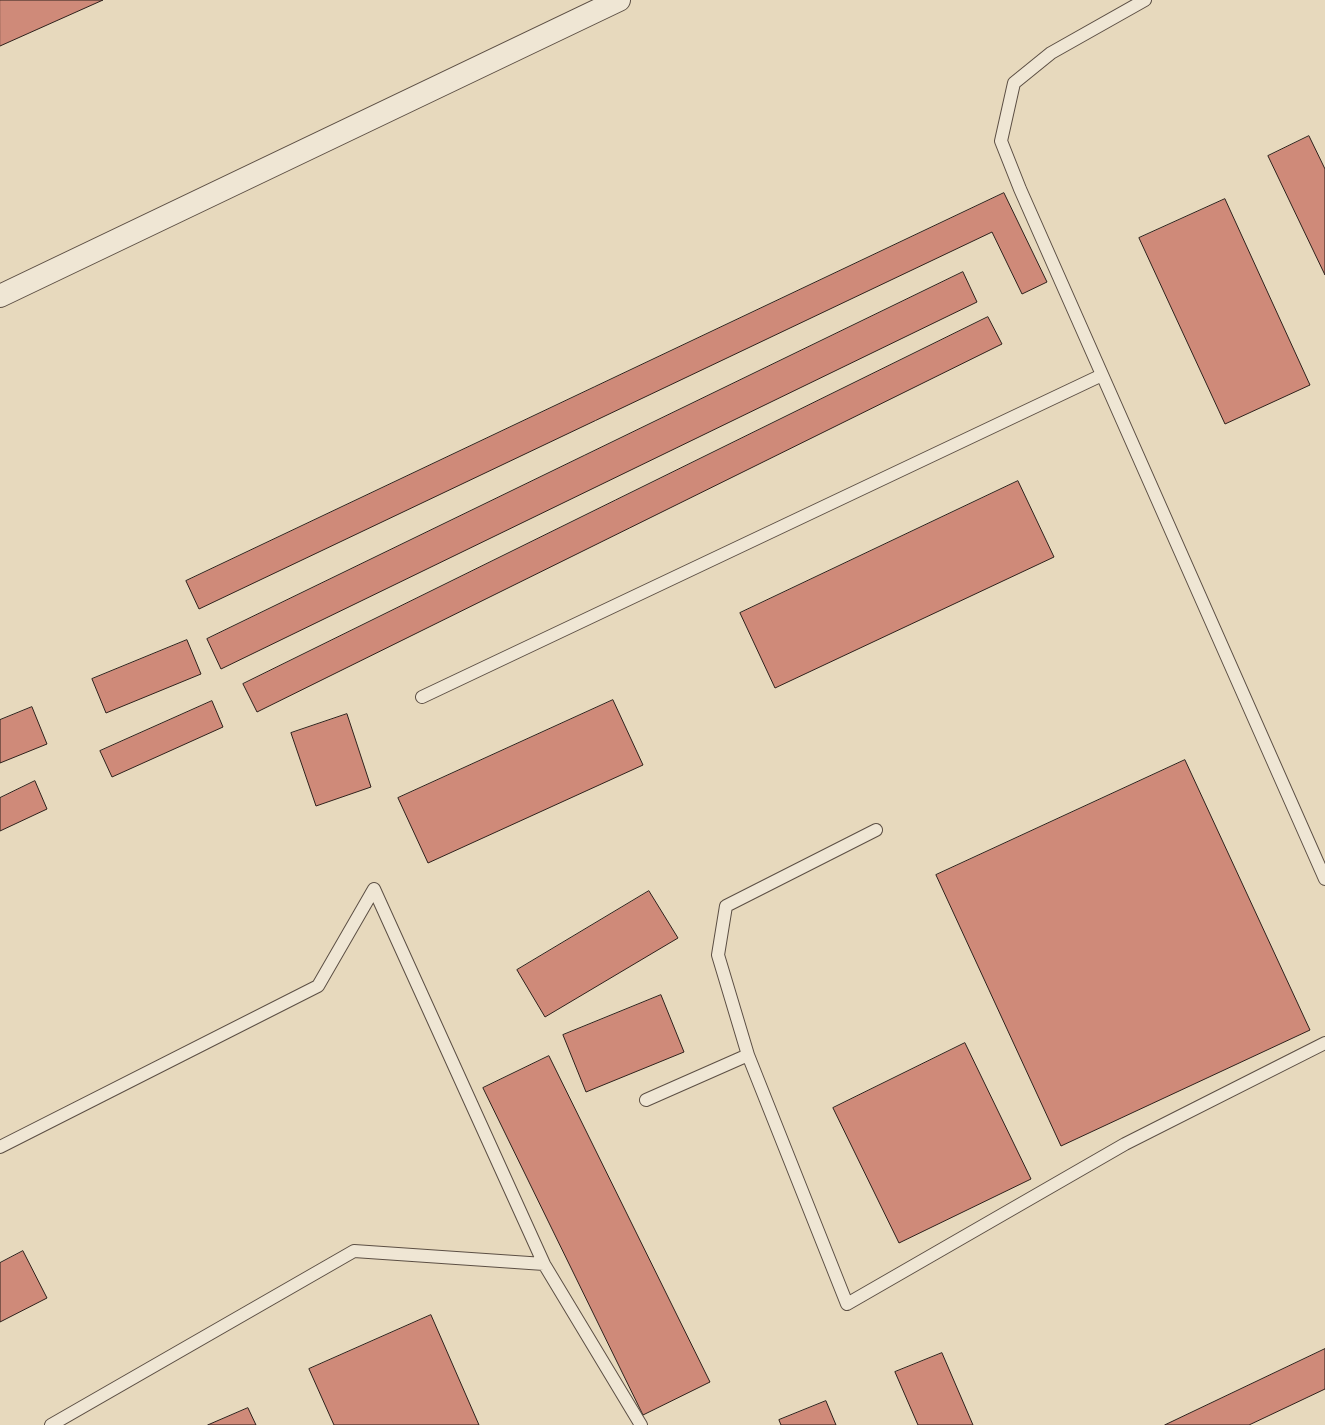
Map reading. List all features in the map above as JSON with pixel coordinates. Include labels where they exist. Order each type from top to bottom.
[{"type":"street","points":[[0,296],[618,0]]},
{"type":"lane","points":[[1145,0],[1051,53],[1014,83],[1001,140],[1020,189],[1325,879]]},
{"type":"lane","points":[[422,697],[1102,375]]},
{"type":"lane","points":[[876,830],[726,906],[718,955],[748,1055],[847,1304],[1125,1144],[1325,1042]]},
{"type":"lane","points":[[0,1147],[318,986],[374,889],[544,1264],[641,1425]]},
{"type":"lane","points":[[646,1100],[748,1055]]},
{"type":"lane","points":[[51,1425],[354,1250],[544,1264]]},
{"type":"building","points":[[0,0],[103,0],[0,46]]},
{"type":"building","points":[[1309,136],[1325,169],[1325,275],[1268,156]]},
{"type":"building","points":[[1004,193],[1047,282],[1022,294],[992,232],[199,609],[186,581]]},
{"type":"building","points":[[1225,199],[1310,385],[1225,424],[1139,238]]},
{"type":"building","points":[[963,272],[977,302],[221,669],[207,639]]},
{"type":"building","points":[[988,317],[1002,344],[257,712],[243,684]]},
{"type":"building","points":[[1018,481],[1054,557],[775,688],[740,613]]},
{"type":"building","points":[[187,640],[201,674],[106,713],[92,679]]},
{"type":"building","points":[[613,700],[643,765],[428,863],[398,798]]},
{"type":"building","points":[[212,701],[223,727],[112,777],[100,751]]},
{"type":"building","points":[[32,707],[47,744],[0,763],[0,720]]},
{"type":"building","points":[[347,714],[371,787],[316,806],[291,733]]},
{"type":"building","points":[[1185,760],[1310,1030],[1061,1146],[936,875]]},
{"type":"building","points":[[35,781],[47,809],[0,831],[0,798]]},
{"type":"building","points":[[649,891],[678,938],[545,1017],[517,970]]},
{"type":"building","points":[[661,995],[684,1052],[586,1092],[563,1035]]},
{"type":"building","points":[[965,1043],[1031,1179],[899,1243],[833,1108]]},
{"type":"building","points":[[549,1056],[710,1382],[643,1415],[483,1088]]},
{"type":"building","points":[[23,1251],[47,1298],[0,1322],[0,1263]]},
{"type":"building","points":[[431,1315],[479,1425],[334,1425],[309,1369]]},
{"type":"building","points":[[1325,1349],[1325,1389],[1249,1425],[1165,1425]]},
{"type":"building","points":[[942,1353],[973,1425],[918,1425],[895,1372]]},
{"type":"building","points":[[826,1401],[836,1425],[781,1425],[779,1420]]},
{"type":"building","points":[[248,1408],[256,1425],[208,1425]]}]
